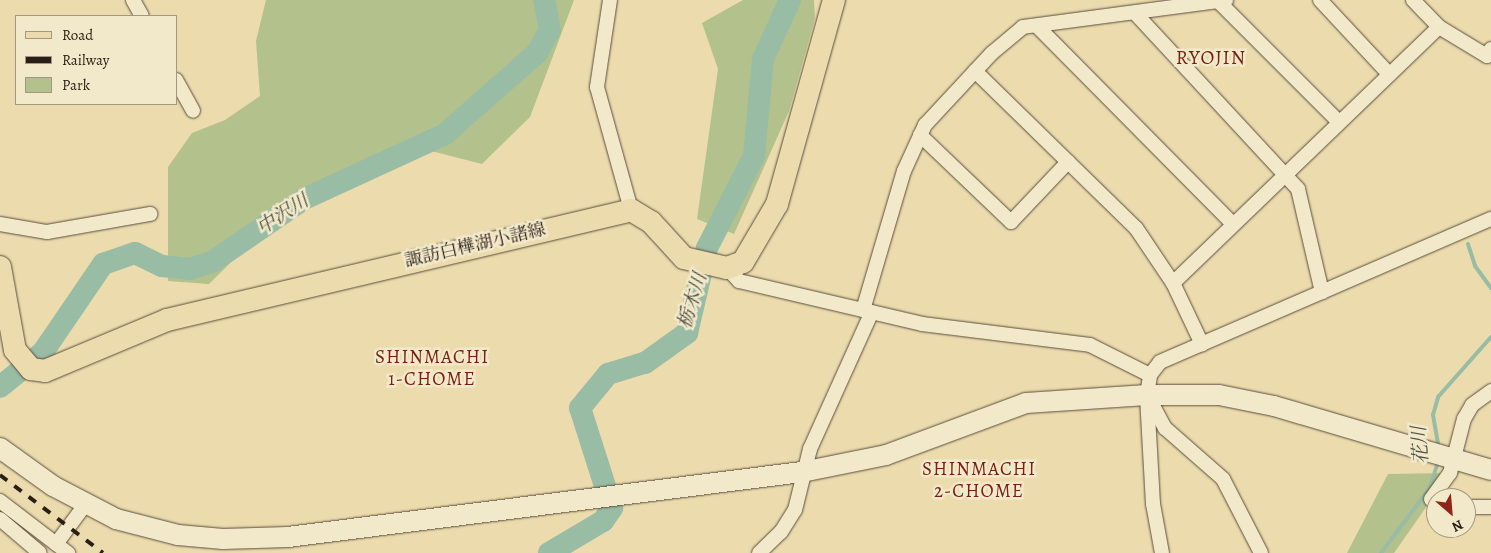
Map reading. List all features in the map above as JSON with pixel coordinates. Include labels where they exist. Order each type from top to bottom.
[{"type":"main road","points":[[631,210],[651,222],[684,258],[727,268],[743,262],[777,204],[834,0]]},
{"type":"main road","name":"諏訪白樺湖小諸線","points":[[0,267],[15,350],[31,370],[45,371],[167,320],[631,210]]},
{"type":"street","points":[[133,0],[141,15]]},
{"type":"street","points":[[610,0],[597,87],[631,210]]},
{"type":"street","points":[[1320,0],[1388,73]]},
{"type":"street","points":[[1413,0],[1439,27],[1488,56],[1491,49]]},
{"type":"street","points":[[759,553],[789,522],[802,472],[868,311],[892,208],[920,135],[976,72],[1024,27],[1222,1],[1338,121]]},
{"type":"street","points":[[1135,13],[1298,189],[1322,292]]},
{"type":"street","points":[[1037,26],[1232,223]]},
{"type":"street","points":[[1173,283],[1284,172],[1439,27]]},
{"type":"street","points":[[976,72],[1136,228],[1173,283],[1202,344]]},
{"type":"street","points":[[178,84],[193,111]]},
{"type":"street","points":[[920,135],[1011,222],[1068,162]]},
{"type":"street","points":[[0,224],[47,232],[150,214]]},
{"type":"street","points":[[1162,553],[1153,504],[1147,395],[1150,375],[1160,362],[1491,219]]},
{"type":"street","points":[[727,268],[739,281],[966,333],[1012,333],[1090,345],[1150,375]]},
{"type":"street","points":[[1442,488],[1444,486],[1449,457],[1464,419],[1472,405],[1491,391]]},
{"type":"street","points":[[1147,395],[1165,428],[1223,479],[1261,553]]},
{"type":"street","points":[[0,448],[34,473],[85,505],[178,535],[254,539],[802,472],[886,455],[1026,403],[1147,395],[1219,396],[1265,404],[1408,444],[1491,470]]},
{"type":"street","points":[[0,501],[68,553]]},
{"type":"street","points":[[56,544],[85,505]]},
{"type":"street","points":[[1476,507],[1491,507]]},
{"type":"street","points":[[0,519],[32,550]]},
{"type":"green space","points":[[266,0],[574,0],[530,117],[482,164],[408,145],[304,190],[209,284],[168,281],[168,167],[192,133],[225,120],[260,96],[256,41]]},
{"type":"green space","points":[[743,0],[814,0],[815,18],[789,111],[734,234],[697,219],[718,69],[702,23]]},
{"type":"green space","points":[[1450,473],[1440,488],[1426,488],[1426,507],[1394,553],[1347,553],[1388,474]]},
{"type":"waterway","name":"中沢川","points":[[0,387],[43,352],[103,264],[135,253],[162,266],[190,269],[212,262],[304,199],[445,134],[537,53],[550,30],[544,0]]},
{"type":"waterway","name":"栃木川","points":[[549,553],[603,521],[612,508],[580,408],[608,374],[645,363],[687,333],[707,248],[754,156],[763,59],[790,0]]},
{"type":"waterway","name":"花川","points":[[1468,244],[1475,266],[1491,288]]},
{"type":"waterway","name":"花川","points":[[1439,449],[1433,415],[1438,397],[1491,337]]},
{"type":"waterway","name":"花川","points":[[1381,553],[1430,488],[1438,461]]},
{"type":"railway","points":[[0,475],[103,553]]},
{"type":"district","name":"RYOJIN","points":[[1211,57]]},
{"type":"district","name":"SHINMACHI 1-CHOME","points":[[432,369]]},
{"type":"district","name":"SHINMACHI 2-CHOME","points":[[979,481]]}]
